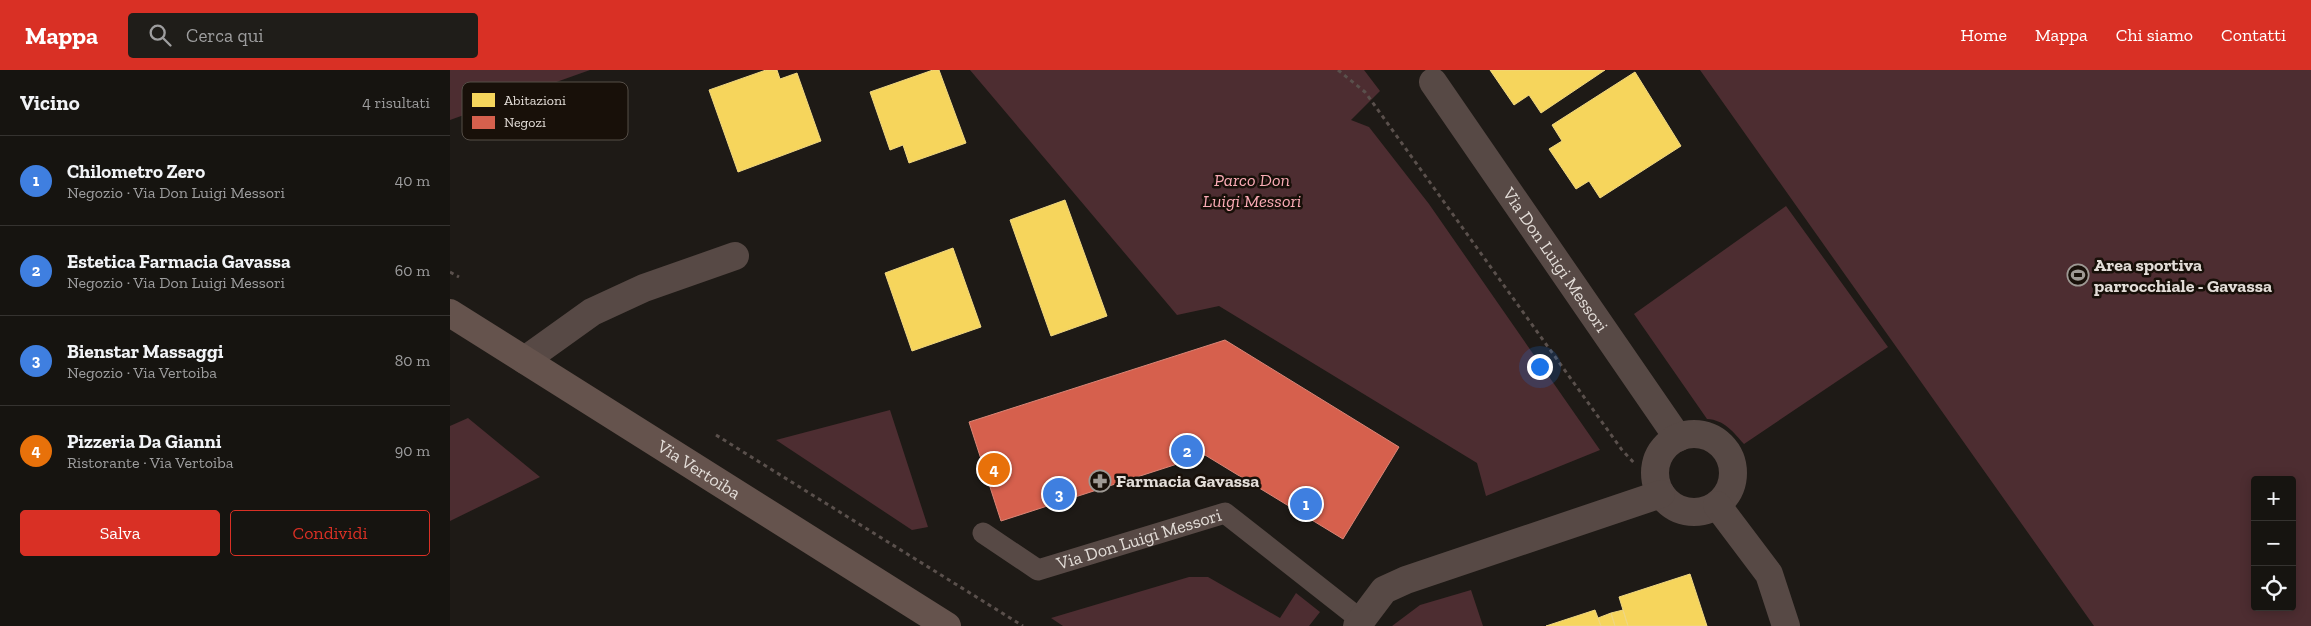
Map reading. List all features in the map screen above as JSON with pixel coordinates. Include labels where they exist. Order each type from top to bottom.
[{"type":"main road","name":"Via Vertoiba","points":[[450,313],[947,626]]},
{"type":"street","name":"Via Don Luigi Messori","points":[[1433,82],[1678,438]]},
{"type":"street","points":[[525,360],[592,312],[644,288],[735,256]]},
{"type":"street","points":[[1690,435],[1703,436],[1714,440],[1724,448],[1730,460],[1733,472],[1726,496],[1717,505],[1706,511],[1680,510],[1669,503],[1661,494],[1656,482],[1655,468],[1659,455],[1667,445],[1678,438],[1690,435]]},
{"type":"street","name":"Via Don Luigi Messori","points":[[1359,623],[1384,590],[1406,580],[1661,494]]},
{"type":"street","points":[[1717,505],[1769,574],[1786,626]]},
{"type":"lane","name":"Via Don Luigi Messori","points":[[983,533],[1038,570],[1225,513],[1359,623]]},
{"type":"path","points":[[1338,70],[1365,92],[1622,450],[1661,494]]},
{"type":"green space","points":[[450,70],[590,70],[556,82],[462,82],[462,116],[450,120]]},
{"type":"green space","name":"Parco Don Luigi Messori","points":[[970,70],[1364,70],[1380,91],[1351,120],[1369,127],[1429,204],[1600,450],[1486,496],[1477,463],[1219,306],[1177,315]]},
{"type":"green space","name":"Area sportiva parrocchiale - Gavassa","points":[[1700,70],[2311,70],[2311,626],[2094,626]]},
{"type":"green space","points":[[1786,206],[1888,347],[1744,444],[1724,424],[1707,419],[1634,314]]},
{"type":"green space","points":[[890,410],[928,527],[912,530],[776,440]]},
{"type":"green space","points":[[468,418],[540,477],[450,521],[450,426]]},
{"type":"green space","points":[[1189,577],[1208,577],[1280,618],[1296,593],[1320,612],[1309,626],[1063,626],[1051,618]]},
{"type":"green space","points":[[1471,590],[1483,626],[1392,626],[1420,605]]},
{"type":"building: Abitazioni","points":[[766,70],[777,70],[780,79],[797,73],[821,141],[738,172],[709,90]]},
{"type":"building: Abitazioni","points":[[933,70],[939,70],[966,143],[909,163],[903,145],[890,150],[870,92]]},
{"type":"building: Abitazioni","points":[[1490,70],[1605,70],[1541,113],[1529,95],[1514,105]]},
{"type":"building: Abitazioni","points":[[1635,72],[1681,146],[1600,198],[1589,181],[1576,189],[1549,149],[1562,141],[1552,125]]},
{"type":"building: Abitazioni","points":[[1065,200],[1107,316],[1051,336],[1010,220]]},
{"type":"building: Abitazioni","points":[[953,248],[981,327],[912,351],[885,273]]},
{"type":"building: Abitazioni","points":[[1690,574],[1707,626],[1628,626],[1619,597]]},
{"type":"building: Abitazioni","points":[[1595,610],[1601,626],[1546,626]]},
{"type":"building: Abitazioni","points":[[1623,610],[1628,626],[1615,626],[1611,613]]},
{"type":"building: Abitazioni","points":[[1611,613],[1615,626],[1601,626],[1598,618]]},
{"type":"building: Negozi","points":[[1225,340],[1399,447],[1343,539],[1205,455],[1001,521],[969,422]]},
{"type":"place","name":"Area sportiva parrocchiale - Gavassa","points":[[2078,275]]},
{"type":"place","name":"Estetica Farmacia Gavassa","points":[[1187,451]]},
{"type":"place","name":"Pizzeria Da Gianni","points":[[994,469]]},
{"type":"place","name":"Farmacia Gavassa","points":[[1100,481]]},
{"type":"place","name":"Bienstar Massaggi","points":[[1059,494]]},
{"type":"place","name":"Chilometro Zero","points":[[1306,504]]}]
